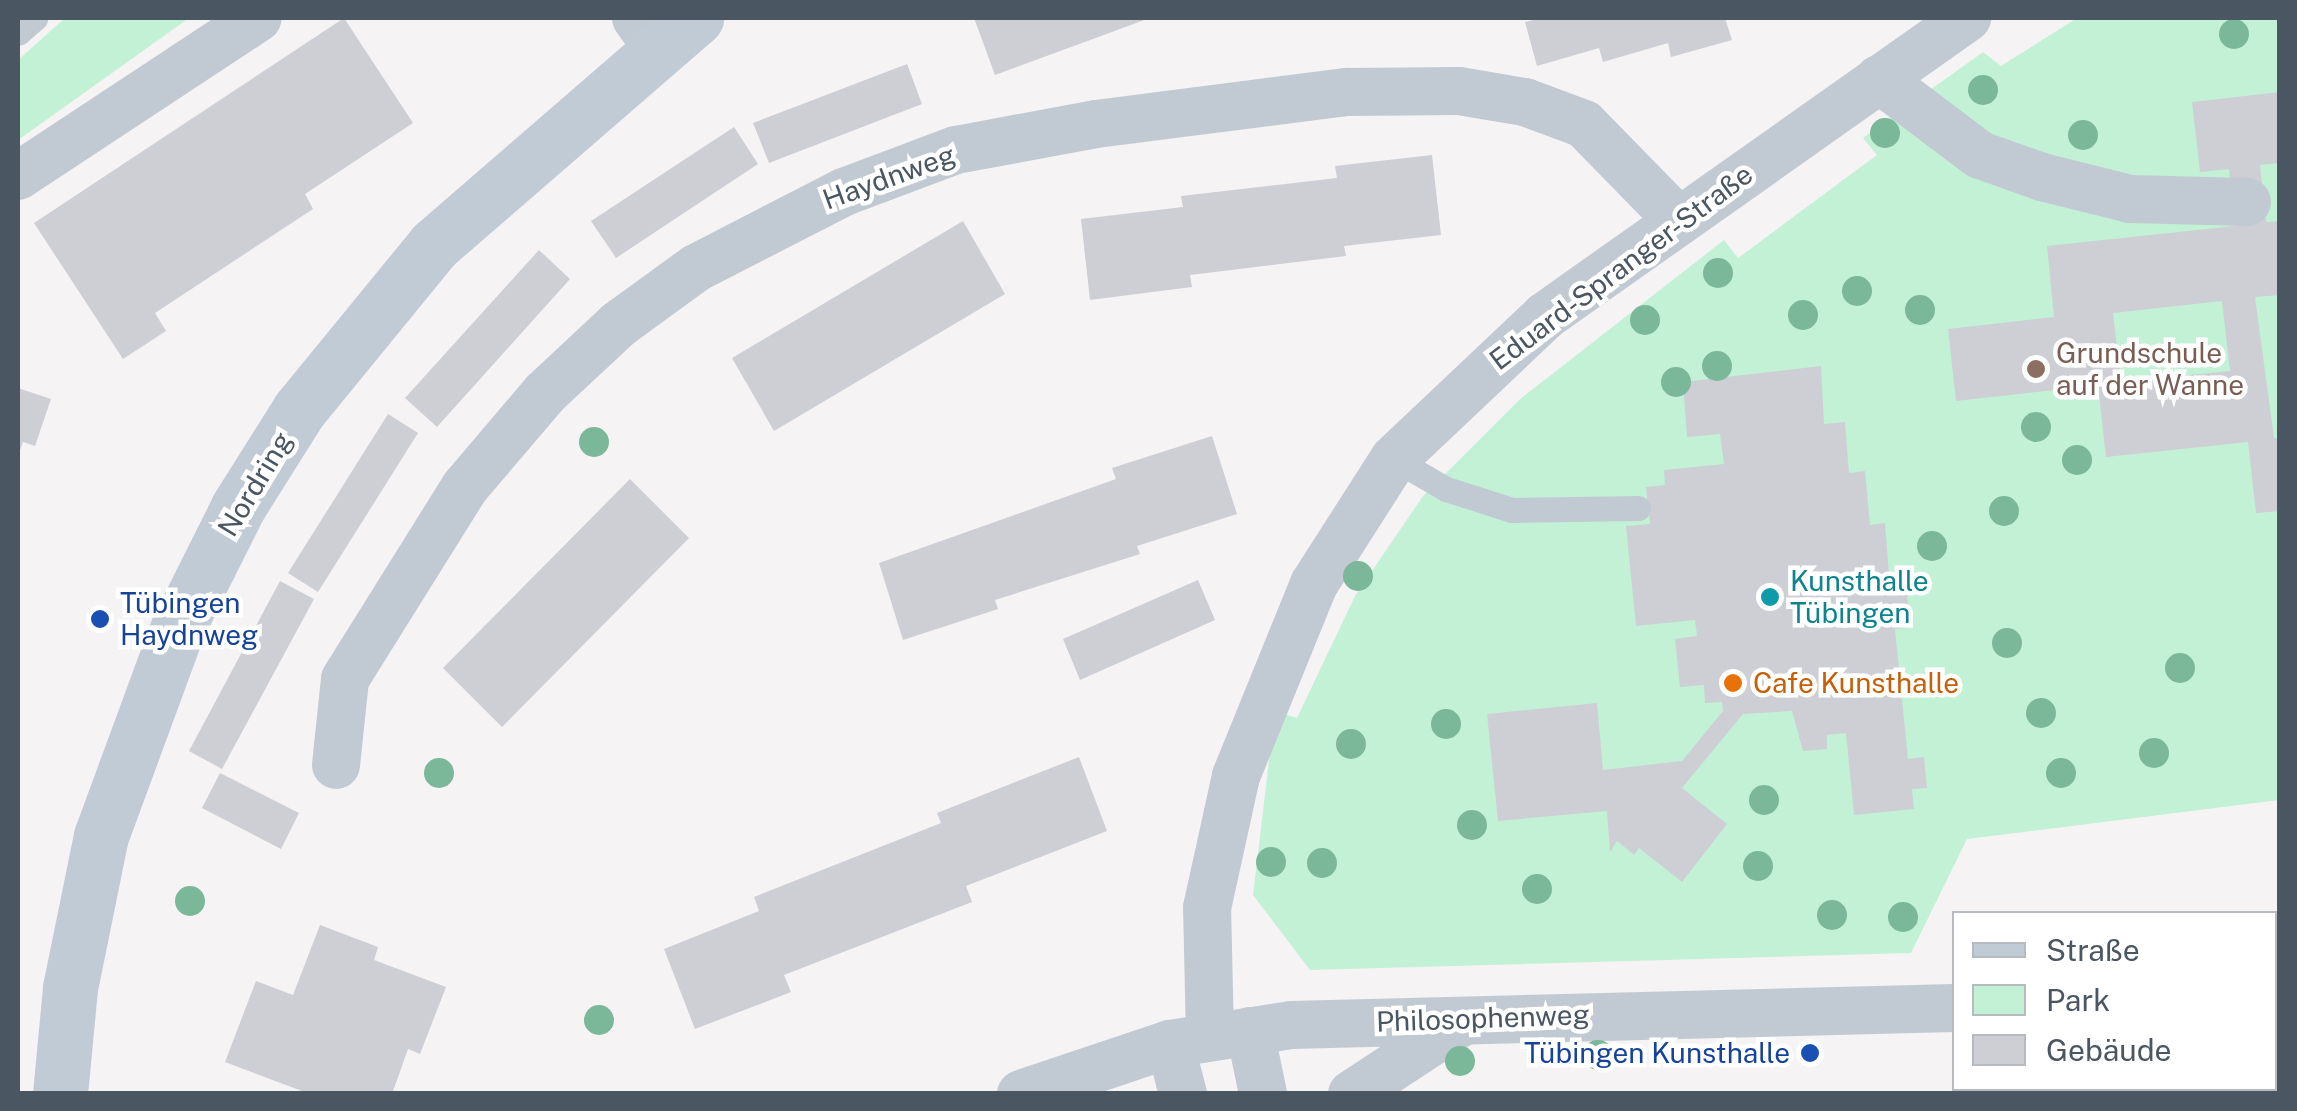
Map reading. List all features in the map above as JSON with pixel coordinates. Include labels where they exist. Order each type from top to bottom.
[{"type":"street","points":[[18,176],[258,18]]},
{"type":"street","name":"Eduard-Spranger-Straße","points":[[1210,1037],[1207,908],[1236,776],[1314,584],[1394,459],[1545,316],[1966,18]]},
{"type":"street","name":"Nordring","points":[[60,1094],[70,988],[101,836],[178,627],[238,507],[299,410],[434,245],[663,28]]},
{"type":"street","points":[[1879,79],[1980,155],[2042,178],[2130,199],[2247,202]]},
{"type":"street","name":"Haydnweg","points":[[336,765],[346,679],[465,488],[545,393],[618,324],[696,268],[844,192],[956,150],[1096,124],[1366,91],[1459,91],[1525,102],[1584,124],[1679,221]]},
{"type":"street","name":"Philosophenweg","points":[[1021,1094],[1210,1037],[1466,1020],[1952,1008]]},
{"type":"street","points":[[1352,1094],[1466,1020]]},
{"type":"street","points":[[1183,1094],[1210,1037],[1263,1094]]},
{"type":"lane","points":[[18,34],[35,18]]},
{"type":"lane","points":[[1394,459],[1446,489],[1512,510],[1638,508]]},
{"type":"green space","points":[[65,18],[189,18],[18,140],[18,60]]},
{"type":"green space","points":[[2077,18],[2279,18],[2279,800],[1967,839],[1911,953],[1310,970],[1253,895],[1275,711],[1297,718],[1355,596],[1423,496],[1519,400],[1724,240],[1738,258],[1877,155],[1863,138],[1983,52],[2001,66]]},
{"type":"building","points":[[344,18],[413,123],[305,194],[313,209],[155,313],[166,331],[123,359],[34,223]]},
{"type":"building","points":[[974,18],[1150,18],[995,75]]},
{"type":"building","points":[[1542,18],[1725,18],[1732,40],[1671,57],[1668,43],[1603,62],[1599,48],[1537,66],[1525,22]]},
{"type":"building","points":[[907,64],[922,104],[769,163],[753,123]]},
{"type":"building","name":"Grundschule auf der Wanne","points":[[2280,92],[2280,163],[2260,165],[2266,222],[2280,221],[2280,295],[2255,297],[2274,438],[2280,438],[2280,511],[2256,513],[2248,442],[2106,457],[2098,385],[1956,401],[1948,329],[2054,317],[2047,246],[2235,226],[2229,169],[2200,172],[2192,102]],"holes":[[[2222,301],[2230,371],[2121,382],[2113,313]]]},
{"type":"building","points":[[734,127],[758,164],[616,258],[591,221]]},
{"type":"building","points":[[1432,155],[1441,235],[1344,246],[1346,256],[1190,275],[1192,287],[1090,300],[1081,219],[1183,207],[1181,196],[1337,178],[1335,166]]},
{"type":"building","points":[[963,221],[1005,294],[774,431],[732,358]]},
{"type":"building","points":[[539,250],[570,279],[437,427],[405,398]]},
{"type":"building","name":"Kunsthalle Tübingen","points":[[1821,366],[1824,424],[1845,422],[1849,473],[1865,471],[1870,525],[1885,523],[1889,574],[1905,573],[1910,627],[1895,629],[1908,759],[1924,757],[1927,788],[1912,789],[1914,809],[1854,815],[1846,733],[1827,735],[1827,749],[1803,751],[1792,711],[1743,714],[1682,788],[1727,824],[1682,882],[1639,848],[1634,855],[1617,841],[1610,852],[1607,811],[1498,821],[1487,714],[1597,703],[1603,770],[1682,761],[1723,711],[1722,702],[1705,703],[1704,685],[1680,687],[1675,639],[1697,636],[1695,620],[1636,626],[1626,526],[1650,524],[1646,487],[1665,485],[1664,470],[1724,464],[1720,434],[1687,437],[1683,382]]},
{"type":"building","points":[[18,388],[51,399],[35,446],[23,442],[18,456]]},
{"type":"building","points":[[388,414],[418,433],[318,592],[288,573]]},
{"type":"building","points":[[1212,436],[1237,514],[1137,546],[1140,554],[995,600],[998,609],[903,640],[879,563],[1116,479],[1112,468]]},
{"type":"building","points":[[630,479],[689,538],[502,727],[443,668]]},
{"type":"building","points":[[1198,580],[1215,620],[1080,680],[1063,639]]},
{"type":"building","points":[[280,581],[314,599],[222,769],[189,751]]},
{"type":"building","points":[[1079,757],[1107,831],[966,886],[972,902],[784,975],[791,992],[695,1029],[664,949],[759,911],[754,897],[941,823],[937,813]]},
{"type":"building","points":[[220,773],[299,813],[281,849],[202,808]]},
{"type":"building","points":[[320,925],[378,947],[374,960],[446,987],[420,1054],[408,1049],[392,1094],[310,1094],[225,1062],[256,981],[293,995]]},
{"type":"place","name":"Grundschule auf der Wanne","points":[[2036,369]]},
{"type":"place","name":"Kunsthalle Tübingen","points":[[1770,597]]},
{"type":"place","name":"Tübingen Haydnweg","points":[[100,619]]},
{"type":"place","name":"Cafe Kunsthalle","points":[[1733,683]]},
{"type":"place","name":"Tübingen Kunsthalle","points":[[1810,1053]]}]
